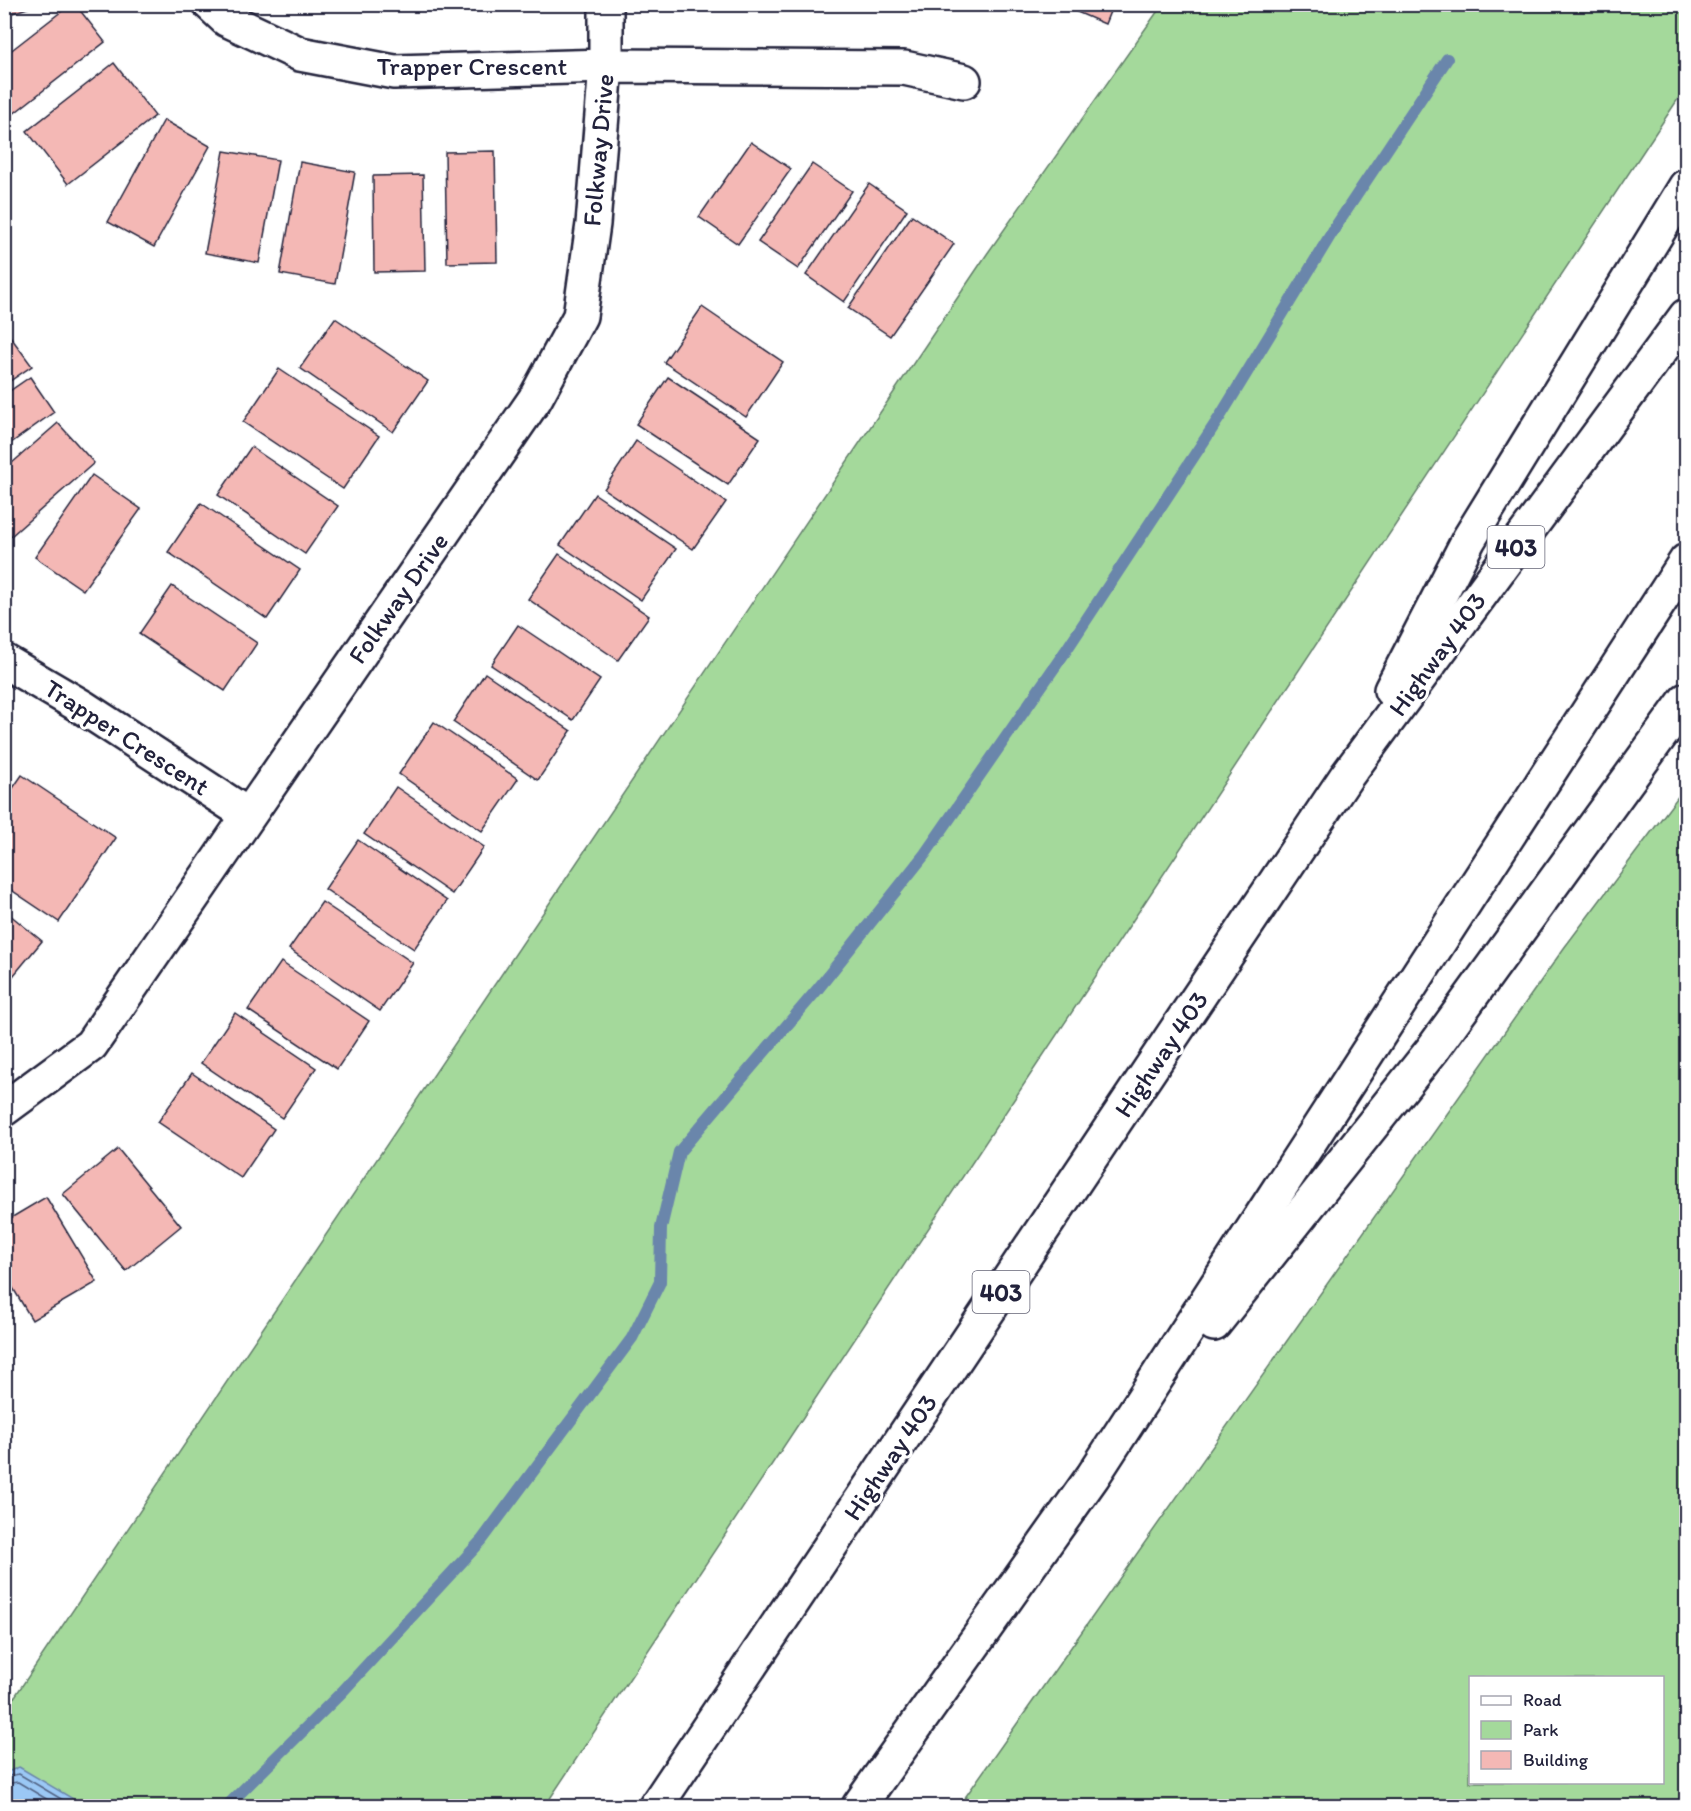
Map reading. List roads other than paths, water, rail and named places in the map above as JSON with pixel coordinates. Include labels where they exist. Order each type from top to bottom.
[{"type":"main road","name":"Trapper Crescent","points":[[210,4],[226,18],[300,54],[394,72],[606,66],[904,68],[963,81]]},
{"type":"main road","name":"Folkway Drive","points":[[4,1109],[91,1045],[535,399],[580,316],[592,224],[606,66],[606,4]]},
{"type":"main road","points":[[1346,777],[1468,539],[1686,186]]},
{"type":"main road","name":"Highway 403","points":[[656,1806],[1346,777],[1686,316]]},
{"type":"main road","points":[[859,1806],[1093,1476],[1686,561]]},
{"type":"main road","name":"Trapper Crescent","points":[[4,661],[84,708],[248,815]]},
{"type":"main road","points":[[1093,1476],[1432,1050],[1686,700]]},
{"type":"water","points":[[19,1767],[85,1806],[5,1806],[5,1773]]},
{"type":"waterway","points":[[227,1806],[342,1692],[482,1540],[632,1338],[660,1282],[661,1228],[679,1152],[817,990],[925,854],[1065,652],[1221,415],[1336,226],[1447,59]]}]
